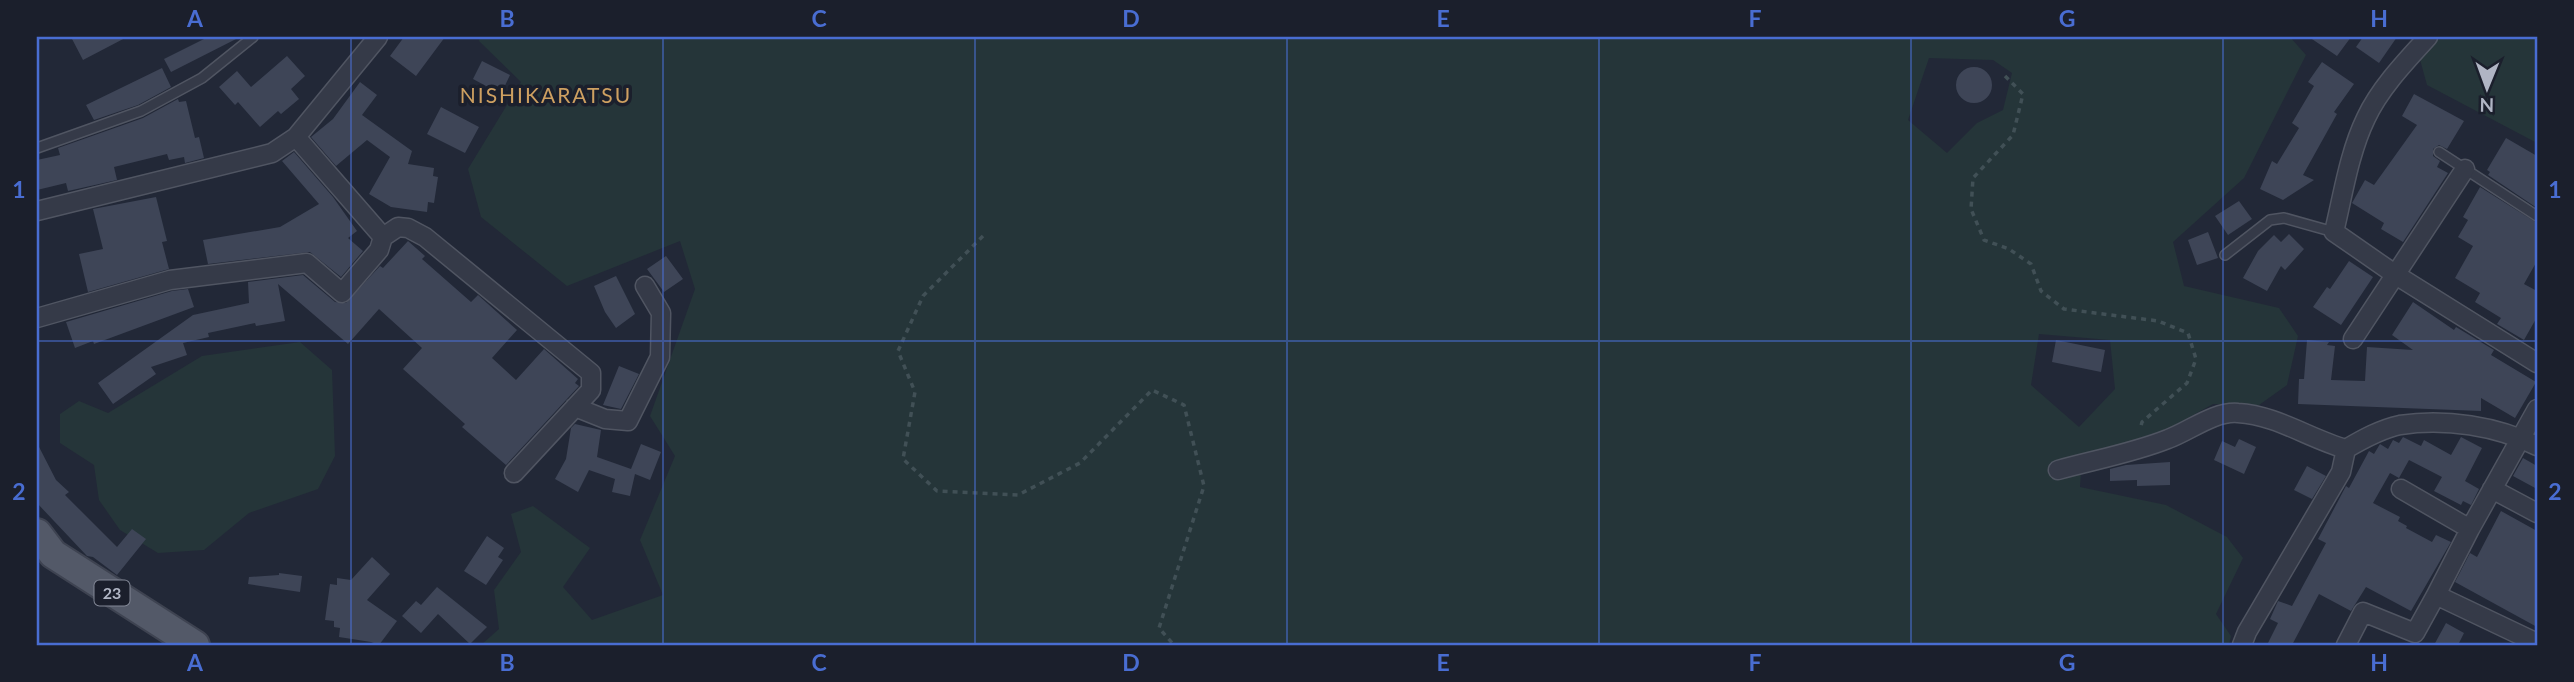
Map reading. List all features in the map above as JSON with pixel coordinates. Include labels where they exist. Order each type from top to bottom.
[{"type":"main road","name":"23","points":[[42,550],[195,645]]},
{"type":"street","points":[[37,211],[272,153],[296,137],[378,37]]},
{"type":"street","points":[[2428,37],[2402,66],[2366,117],[2354,151],[2334,232],[2396,275],[2537,363]]},
{"type":"street","points":[[296,137],[383,237]]},
{"type":"street","points":[[2353,339],[2465,169]]},
{"type":"street","points":[[37,318],[170,280],[283,264],[307,263],[342,293],[379,250],[383,237],[398,227],[408,228],[425,237],[591,373],[591,390],[514,473]]},
{"type":"street","points":[[575,407],[604,419],[628,421],[660,357],[661,313],[645,286]]},
{"type":"street","points":[[2346,645],[2363,612],[2415,633],[2492,489],[2529,442],[2537,409]]},
{"type":"street","points":[[2058,470],[2167,440],[2216,416],[2237,412],[2278,421],[2322,442],[2346,449],[2368,436],[2399,425],[2440,423],[2482,427],[2529,442]]},
{"type":"street","points":[[2242,645],[2247,632],[2341,472],[2346,449]]},
{"type":"street","points":[[2400,489],[2470,528]]},
{"type":"street","points":[[2492,489],[2537,513]]},
{"type":"street","points":[[2437,596],[2537,643]]},
{"type":"lane","points":[[37,148],[141,111],[202,78],[253,37]]},
{"type":"lane","points":[[2439,152],[2537,216]]},
{"type":"lane","points":[[2225,255],[2270,220],[2284,218],[2334,232]]},
{"type":"path","points":[[2005,76],[2023,94],[2013,135],[1973,178],[1971,209],[1984,240],[2009,249],[2031,264],[2041,291],[2064,309],[2158,321],[2188,333],[2196,359],[2187,383],[2142,422],[2135,449]]},
{"type":"path","points":[[983,236],[923,296],[898,351],[915,391],[903,459],[937,491],[1018,495],[1080,464],[1152,390],[1184,405],[1204,486],[1160,628],[1174,645]]},
{"type":"shaded area","points":[[480,37],[2290,37],[2306,55],[2244,178],[2173,242],[2184,286],[2279,308],[2298,336],[2287,385],[2259,405],[2213,404],[2170,428],[2082,458],[2080,487],[2166,505],[2227,537],[2243,558],[2216,614],[2231,636],[2229,645],[481,645],[499,629],[494,590],[521,552],[511,514],[533,506],[590,548],[563,587],[592,620],[663,595],[640,540],[675,456],[650,416],[695,289],[680,241],[567,286],[481,217],[468,169],[521,82],[479,41]],"holes":[[[1929,58],[1993,60],[2012,73],[2003,110],[1977,123],[1947,153],[1908,120]],[[2039,334],[2110,340],[2115,389],[2079,427],[2031,385]]]},
{"type":"shaded area","points":[[2437,37],[2537,37],[2537,143],[2427,85],[2419,56]]},
{"type":"shaded area","points":[[300,342],[332,370],[335,456],[318,489],[249,513],[204,550],[158,553],[120,530],[99,500],[94,465],[60,443],[60,414],[79,401],[108,413],[202,356]]},
{"type":"building","points":[[71,37],[127,37],[83,60]]},
{"type":"building","points":[[208,37],[240,37],[171,72],[164,59]]},
{"type":"building","points":[[404,37],[445,37],[416,76],[390,56]]},
{"type":"building","points":[[2309,37],[2351,37],[2337,56]]},
{"type":"building","points":[[2363,37],[2397,37],[2379,63],[2356,47]]},
{"type":"building","points":[[287,56],[305,76],[291,89],[299,99],[281,114],[278,111],[260,127],[238,102],[235,105],[219,87],[237,71],[251,87]]},
{"type":"building","points":[[482,61],[510,75],[501,94],[473,79]]},
{"type":"building","points":[[2322,62],[2354,84],[2334,112],[2337,114],[2303,175],[2314,180],[2283,200],[2260,189],[2272,161],[2277,164],[2299,128],[2292,123],[2314,86],[2308,82]]},
{"type":"building","points":[[1974,67],[1987,72],[1992,85],[1987,98],[1974,103],[1961,98],[1956,85],[1961,72]]},
{"type":"building","points":[[162,68],[171,87],[138,105],[94,120],[86,105]]},
{"type":"building","points":[[360,82],[377,95],[362,115],[412,151],[408,164],[434,168],[433,176],[438,177],[434,203],[428,202],[427,212],[391,207],[369,194],[390,157],[367,140],[336,166],[311,137],[333,119]]},
{"type":"building","points":[[2414,94],[2464,121],[2447,149],[2439,145],[2433,149],[2433,156],[2440,161],[2437,167],[2448,173],[2403,242],[2381,229],[2384,223],[2352,203],[2365,180],[2374,185],[2417,125],[2402,116]]},
{"type":"building","points":[[178,99],[179,102],[186,101],[195,138],[199,137],[204,158],[185,163],[184,157],[169,160],[167,154],[114,167],[117,180],[68,191],[66,183],[37,190],[37,160],[60,155],[58,148],[143,118]]},
{"type":"building","points":[[441,107],[479,127],[465,153],[427,134]]},
{"type":"building","points":[[2506,138],[2537,156],[2537,208],[2488,175],[2490,172],[2487,170]]},
{"type":"building","points":[[294,152],[333,197],[357,231],[348,238],[363,251],[341,277],[310,252],[208,264],[203,240],[280,227],[319,204],[282,161]]},
{"type":"building","points":[[2480,187],[2537,223],[2537,261],[2524,284],[2537,291],[2537,317],[2524,340],[2497,324],[2501,318],[2475,302],[2480,293],[2455,278],[2473,246],[2458,237],[2468,220],[2463,217]]},
{"type":"building","points":[[156,197],[167,241],[162,242],[169,269],[88,292],[79,254],[103,249],[93,209]]},
{"type":"building","points":[[2239,201],[2252,219],[2228,235],[2215,216]]},
{"type":"building","points":[[2208,232],[2218,258],[2197,265],[2188,240]]},
{"type":"building","points":[[2289,234],[2304,249],[2285,270],[2281,266],[2267,291],[2243,278],[2258,251],[2274,235],[2281,242]]},
{"type":"building","points":[[408,241],[425,256],[422,259],[471,302],[478,295],[517,330],[492,358],[516,380],[544,349],[578,379],[575,383],[579,386],[506,465],[462,427],[465,424],[403,369],[422,348],[379,309],[348,344],[278,284],[285,321],[256,326],[255,323],[208,333],[209,337],[183,343],[187,355],[151,367],[156,374],[113,404],[98,383],[193,315],[249,303],[248,282],[303,275],[335,302],[346,303],[380,266],[383,268]]},
{"type":"building","points":[[666,256],[683,279],[664,292],[647,269]]},
{"type":"building","points":[[2349,261],[2373,277],[2341,325],[2313,307],[2327,287],[2330,289]]},
{"type":"building","points":[[616,276],[635,314],[616,328],[605,312],[594,286]]},
{"type":"building","points":[[188,289],[194,307],[94,344],[93,341],[75,348],[66,322],[172,291]]},
{"type":"building","points":[[2413,302],[2454,330],[2456,327],[2494,350],[2491,355],[2536,382],[2515,418],[2481,398],[2481,411],[2298,404],[2299,379],[2304,379],[2307,340],[2329,342],[2327,345],[2335,346],[2331,380],[2365,381],[2367,347],[2413,350],[2392,335]]},
{"type":"building","points":[[2056,340],[2105,350],[2101,372],[2052,362]]},
{"type":"building","points":[[619,366],[639,374],[621,409],[603,405]]},
{"type":"building","points":[[575,424],[601,430],[597,457],[631,469],[641,444],[661,452],[650,480],[635,474],[630,496],[612,492],[615,479],[589,470],[578,492],[555,479],[566,459],[571,428]]},
{"type":"building","points":[[2403,437],[2421,446],[2424,440],[2451,455],[2461,437],[2482,448],[2465,481],[2479,489],[2471,505],[2463,501],[2461,505],[2434,491],[2442,477],[2409,460],[2399,478],[2390,473],[2373,503],[2400,517],[2398,521],[2407,526],[2406,528],[2432,542],[2436,535],[2451,542],[2411,611],[2366,587],[2351,611],[2319,594],[2292,645],[2267,645],[2278,623],[2270,619],[2278,601],[2292,606],[2326,543],[2318,539],[2346,486],[2349,488],[2369,451],[2374,454],[2380,444],[2388,449],[2393,440],[2399,443]]},
{"type":"building","points":[[2239,439],[2256,447],[2244,474],[2214,460],[2222,441],[2235,447]]},
{"type":"building","points":[[37,443],[56,480],[69,492],[65,495],[117,547],[132,529],[146,539],[117,575],[93,557],[87,556],[37,503]]},
{"type":"building","points":[[2523,458],[2537,466],[2537,489],[2513,476]]},
{"type":"building","points":[[2170,462],[2170,485],[2137,486],[2137,480],[2110,481],[2110,469],[2126,465]]},
{"type":"building","points":[[2307,466],[2326,476],[2312,499],[2294,490]]},
{"type":"building","points":[[2501,511],[2537,531],[2537,627],[2455,582],[2470,553],[2477,557]]},
{"type":"building","points":[[487,536],[504,548],[498,557],[503,560],[486,585],[464,571]]},
{"type":"building","points":[[372,557],[390,574],[367,600],[397,621],[379,645],[339,637],[340,628],[334,627],[334,621],[325,620],[330,584],[337,585],[337,578],[351,580]]},
{"type":"building","points":[[279,573],[302,576],[300,592],[248,584],[249,577]]},
{"type":"building","points":[[437,587],[487,627],[470,644],[438,614],[421,633],[402,616],[416,601],[421,605]]},
{"type":"building","points":[[2446,623],[2464,633],[2458,645],[2434,645]]},
{"type":"district","name":"NISHIKARATSU","points":[[546,96]]}]
